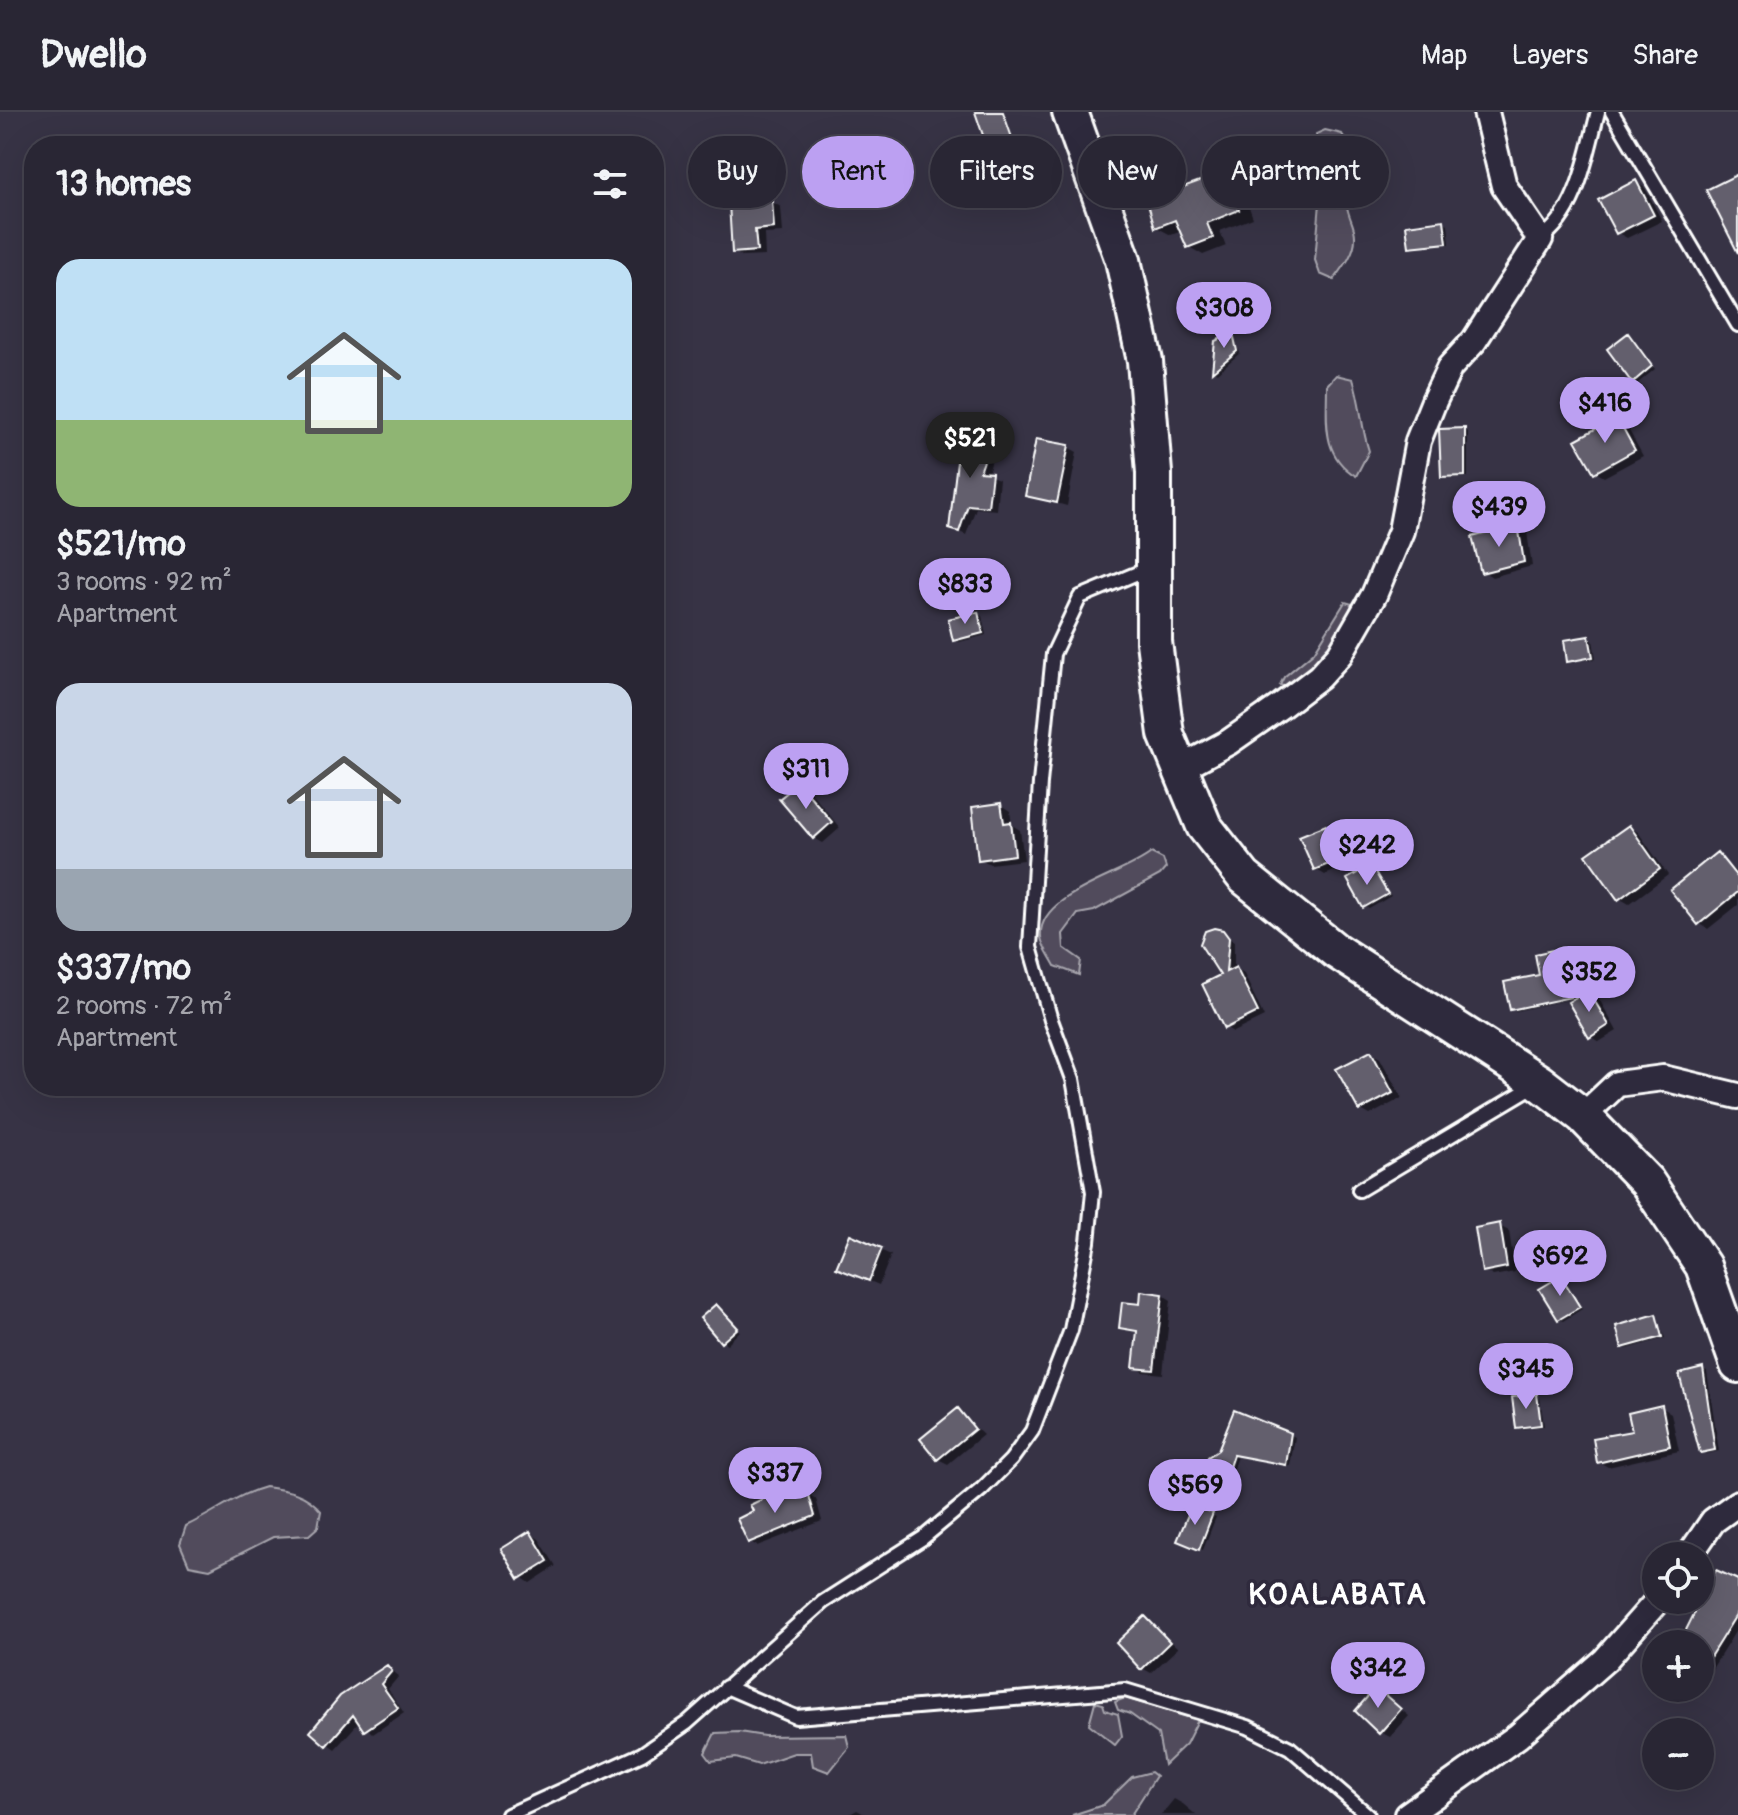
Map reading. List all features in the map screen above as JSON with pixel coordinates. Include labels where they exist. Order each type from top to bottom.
[{"type":"street","points":[[1070,112],[1123,260],[1145,361],[1154,473],[1154,642],[1166,734],[1204,826],[1244,877],[1336,951],[1539,1082],[1583,1116],[1647,1182],[1703,1266],[1738,1365]]},
{"type":"street","points":[[1179,769],[1229,742],[1319,677],[1340,654],[1374,595],[1401,531],[1418,441],[1434,401],[1450,367],[1474,341],[1540,239],[1504,186],[1486,112]]},
{"type":"street","points":[[1583,1116],[1617,1084],[1663,1078],[1738,1096]]},
{"type":"street","points":[[1699,1542],[1713,1521],[1738,1503]]},
{"type":"street","points":[[1407,1815],[1518,1736],[1605,1660],[1646,1614]]},
{"type":"lane","points":[[1540,239],[1551,232],[1571,200],[1598,112]]},
{"type":"lane","points":[[1612,112],[1738,325]]},
{"type":"lane","points":[[508,1815],[642,1754],[687,1723],[792,1633],[823,1602],[923,1538],[982,1489],[1011,1460],[1032,1431],[1059,1370],[1071,1330],[1093,1192],[1073,1079],[1051,1020],[1030,947],[1040,783],[1053,654],[1080,597],[1155,566]]},
{"type":"lane","points":[[1359,1190],[1505,1106],[1539,1082]]},
{"type":"lane","points":[[726,1687],[796,1717],[1125,1690],[1248,1727],[1290,1748],[1368,1815]]},
{"type":"shaded area","points":[[1325,130],[1343,136],[1316,136]]},
{"type":"shaded area","points":[[1320,208],[1348,208],[1355,236],[1348,260],[1334,280],[1320,274],[1315,260]]},
{"type":"shaded area","points":[[1336,375],[1353,379],[1369,451],[1356,476],[1337,458],[1328,436],[1327,385]]},
{"type":"shaded area","points":[[1345,602],[1352,604],[1340,632],[1327,651],[1290,689],[1280,685],[1284,677],[1314,652]]},
{"type":"shaded area","points":[[1151,853],[1163,859],[1166,868],[1160,875],[1094,911],[1078,914],[1063,934],[1064,948],[1081,960],[1079,975],[1055,966],[1041,937],[1043,922],[1053,909],[1084,888]]},
{"type":"shaded area","points":[[265,1487],[289,1491],[309,1500],[321,1511],[318,1527],[309,1535],[273,1537],[210,1569],[189,1565],[180,1544],[186,1526],[235,1499]]},
{"type":"shaded area","points":[[1125,1698],[1198,1720],[1186,1744],[1164,1765],[1158,1734],[1130,1714],[1118,1710],[1115,1702]]},
{"type":"shaded area","points":[[1095,1702],[1103,1704],[1105,1710],[1118,1714],[1122,1736],[1115,1745],[1089,1724]]},
{"type":"shaded area","points":[[739,1732],[764,1736],[846,1735],[849,1747],[829,1772],[813,1766],[811,1753],[794,1753],[759,1765],[736,1758],[711,1761],[705,1753],[715,1733]]},
{"type":"shaded area","points":[[1151,1772],[1156,1776],[1131,1815],[1072,1815],[1103,1805],[1132,1777]]},
{"type":"building","points":[[975,112],[1003,112],[1011,136],[983,136]]},
{"type":"building","points":[[1738,174],[1738,253],[1706,190]]},
{"type":"building","points":[[1202,180],[1202,208],[1239,210],[1207,223],[1213,238],[1187,248],[1175,220],[1155,228],[1149,208],[1186,208],[1186,186]]},
{"type":"building","points":[[1636,180],[1654,215],[1616,234],[1598,200]]},
{"type":"building","points":[[729,208],[773,208],[774,228],[755,230],[757,251],[732,253]]},
{"type":"building","points":[[1444,220],[1447,243],[1409,247],[1406,225]]},
{"type":"building","points":[[1233,333],[1237,351],[1212,372],[1215,341]]},
{"type":"building","points":[[1628,333],[1652,366],[1632,383],[1607,349]]},
{"type":"building","points":[[1617,417],[1635,450],[1594,473],[1575,440]]},
{"type":"building","points":[[1465,428],[1465,476],[1441,477],[1439,429]]},
{"type":"building","points":[[969,434],[978,434],[985,440],[988,450],[980,472],[992,473],[988,507],[968,505],[959,532],[949,529],[959,445]]},
{"type":"building","points":[[1036,439],[1069,445],[1057,503],[1025,496]]},
{"type":"building","points":[[1518,525],[1524,562],[1481,573],[1472,537]]},
{"type":"building","points":[[978,612],[983,633],[953,641],[948,619]]},
{"type":"building","points":[[1589,636],[1593,657],[1567,662],[1564,640]]},
{"type":"building","points":[[799,783],[832,822],[813,839],[779,799]]},
{"type":"building","points":[[1001,803],[1004,823],[1011,822],[1015,855],[978,860],[972,807]]},
{"type":"building","points":[[1326,825],[1339,860],[1314,870],[1299,836]]},
{"type":"building","points":[[1629,825],[1660,869],[1618,900],[1586,855]]},
{"type":"building","points":[[1717,852],[1738,878],[1738,892],[1698,925],[1670,890]]},
{"type":"building","points":[[1371,865],[1388,894],[1363,908],[1347,879]]},
{"type":"building","points":[[1214,928],[1223,930],[1229,938],[1226,972],[1236,967],[1258,1012],[1224,1029],[1202,984],[1220,975],[1200,944],[1205,931]]},
{"type":"building","points":[[1562,948],[1571,997],[1510,1010],[1504,982],[1539,975],[1535,954]]},
{"type":"building","points":[[1588,990],[1609,1025],[1589,1038],[1568,1002]]},
{"type":"building","points":[[1371,1051],[1393,1093],[1359,1111],[1336,1069]]},
{"type":"building","points":[[1500,1223],[1507,1267],[1482,1272],[1475,1228]]},
{"type":"building","points":[[850,1234],[882,1248],[869,1281],[836,1268]]},
{"type":"building","points":[[1561,1276],[1580,1307],[1558,1320],[1539,1289]]},
{"type":"building","points":[[1141,1291],[1163,1294],[1154,1370],[1133,1368],[1137,1331],[1119,1328],[1122,1302],[1140,1304]]},
{"type":"building","points":[[716,1304],[738,1328],[721,1343],[700,1318]]},
{"type":"building","points":[[1656,1314],[1662,1337],[1622,1348],[1616,1326]]},
{"type":"building","points":[[1703,1368],[1715,1450],[1700,1453],[1679,1374]]},
{"type":"building","points":[[1537,1394],[1541,1425],[1516,1428],[1512,1397]]},
{"type":"building","points":[[1662,1405],[1670,1446],[1597,1463],[1593,1438],[1632,1431],[1628,1413]]},
{"type":"building","points":[[958,1408],[975,1429],[937,1460],[920,1439]]},
{"type":"building","points":[[1234,1410],[1291,1433],[1286,1465],[1233,1455],[1227,1473],[1211,1483],[1204,1467],[1208,1457],[1218,1450]]},
{"type":"building","points":[[777,1492],[781,1499],[808,1492],[815,1516],[748,1543],[737,1519],[753,1511],[750,1505]]},
{"type":"building","points":[[1192,1505],[1213,1513],[1199,1550],[1177,1541]]},
{"type":"building","points":[[530,1531],[548,1561],[519,1579],[501,1549]]},
{"type":"building","points":[[1716,1570],[1738,1580],[1738,1612],[1714,1651],[1714,1630],[1686,1630],[1694,1614],[1714,1614]]},
{"type":"building","points":[[1145,1616],[1170,1642],[1141,1670],[1116,1643]]},
{"type":"building","points":[[387,1665],[392,1671],[381,1684],[398,1708],[364,1731],[353,1715],[326,1746],[310,1732],[340,1696]]},
{"type":"building","points":[[1376,1687],[1401,1709],[1379,1734],[1355,1711]]},
{"type":"district","name":"KOALABATA","points":[[1338,1594]]}]
